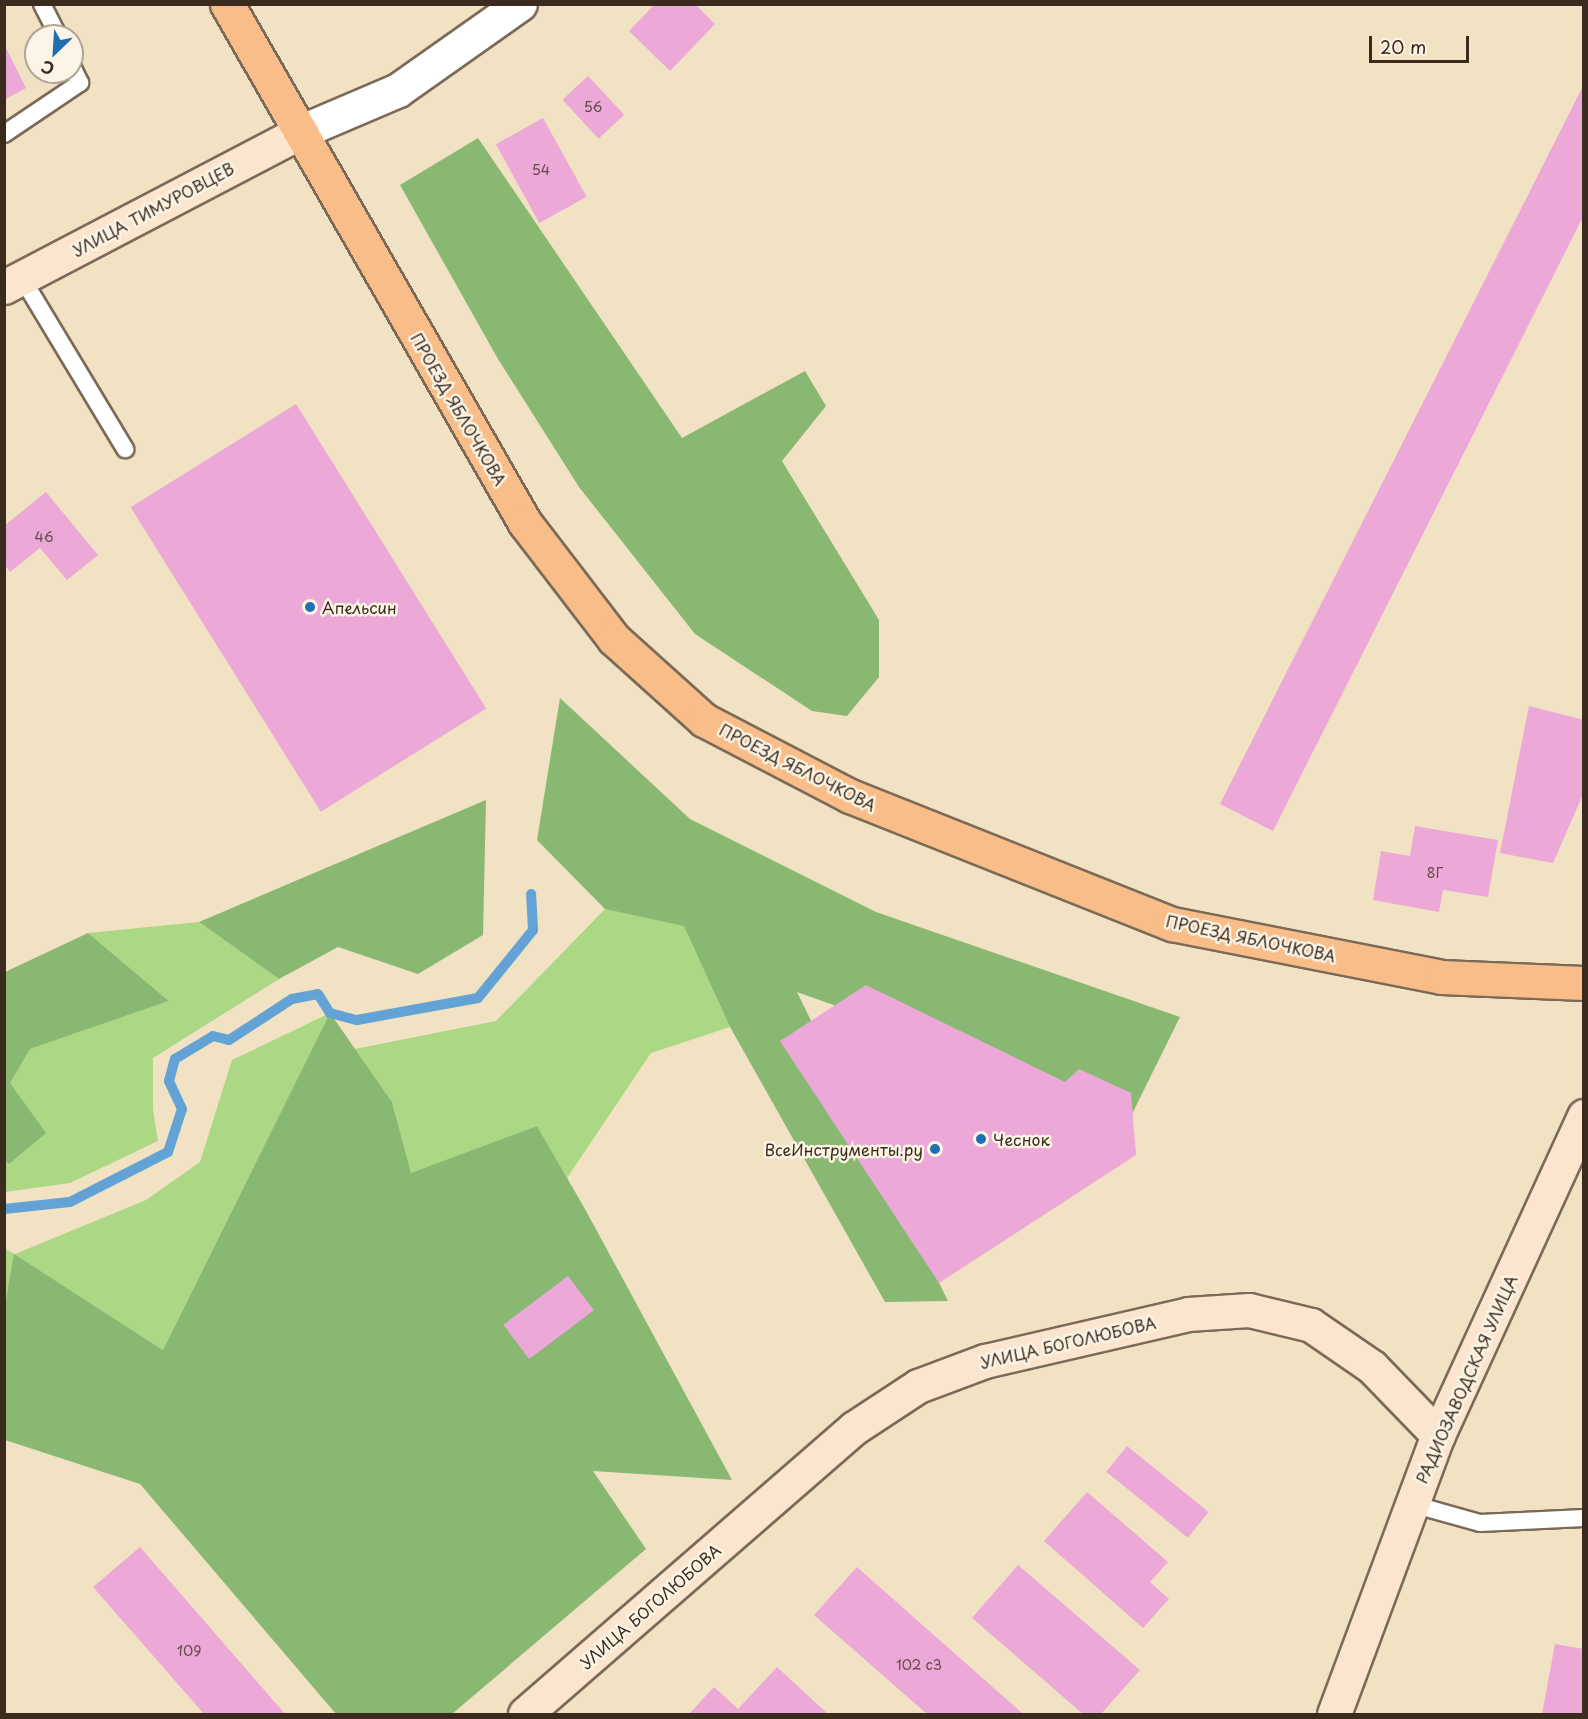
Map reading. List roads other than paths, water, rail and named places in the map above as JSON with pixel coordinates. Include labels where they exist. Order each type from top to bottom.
[{"type":"main road","name":"ПРОЕЗД ЯБЛОЧКОВА","points":[[227,4],[302,131],[447,392],[525,523],[614,639],[704,720],[850,796],[1172,924],[1441,977],[1584,983]]},
{"type":"street","points":[[302,131],[398,90],[520,4]]},
{"type":"street","name":"УЛИЦА ТИМУРОВЦЕВ","points":[[13,283],[302,131]]},
{"type":"street","name":"РАДИОЗАВОДСКАЯ УЛИЦА","points":[[1334,1714],[1438,1435],[1584,1116]]},
{"type":"street","name":"УЛИЦА БОГОЛЮБОВА","points":[[525,1714],[854,1428],[918,1386],[985,1360],[1188,1314],[1249,1310],[1311,1325],[1372,1367],[1438,1435]]},
{"type":"lane","points":[[42,4],[52,24]]},
{"type":"lane","points":[[4,134],[79,84]]},
{"type":"lane","points":[[13,283],[125,449]]},
{"type":"lane","points":[[1412,1504],[1480,1523],[1584,1518]]},
{"type":"waterway","points":[[4,1209],[70,1202],[168,1152],[182,1109],[169,1081],[175,1059],[213,1036],[229,1040],[292,999],[318,994],[330,1013],[357,1020],[478,998],[533,930],[531,894]]},
{"type":"place","name":"Апельсин","points":[[310,607]]},
{"type":"place","name":"Чеснок","points":[[981,1139]]},
{"type":"place","name":"ВсеИнструменты.ру","points":[[935,1149]]}]
